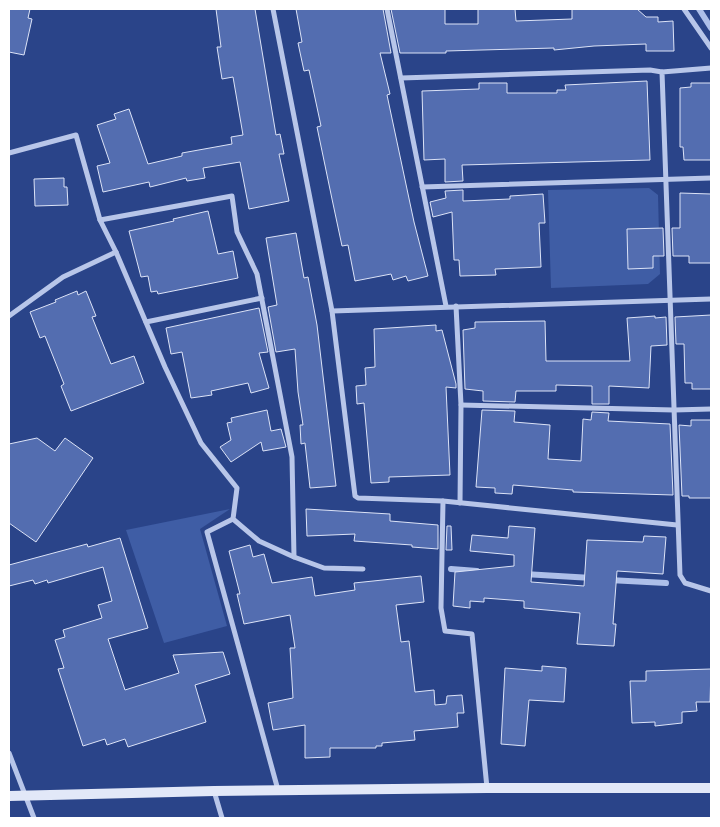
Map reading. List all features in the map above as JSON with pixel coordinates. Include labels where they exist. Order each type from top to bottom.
[{"type":"street","points":[[273,9],[332,311],[355,496],[358,498],[443,501],[677,525]]},
{"type":"street","points":[[387,9],[446,306]]},
{"type":"street","points":[[684,9],[711,48]]},
{"type":"street","points":[[401,78],[650,70],[662,72],[711,68]]},
{"type":"street","points":[[662,72],[680,575],[685,583],[711,591]]},
{"type":"street","points":[[9,152],[76,135],[100,220],[116,252],[165,367],[202,443],[237,488],[233,519]]},
{"type":"street","points":[[422,187],[711,178]]},
{"type":"street","points":[[100,220],[232,196],[237,232],[257,274],[292,457],[294,557]]},
{"type":"street","points":[[9,316],[63,277],[116,252]]},
{"type":"street","points":[[146,322],[262,298]]},
{"type":"street","points":[[332,311],[711,299]]},
{"type":"street","points":[[456,306],[461,405],[460,503]]},
{"type":"street","points":[[461,405],[674,410],[711,409]]},
{"type":"street","points":[[443,501],[441,608],[445,631],[472,634],[487,788]]},
{"type":"street","points":[[233,519],[259,541],[294,557],[324,568],[364,569]]},
{"type":"street","points":[[233,519],[207,532],[278,790]]},
{"type":"street","points":[[9,753],[34,818]]},
{"type":"street","points":[[9,796],[278,790],[711,788]]},
{"type":"street","points":[[214,791],[222,818]]},
{"type":"shaded area","points":[[649,188],[658,195],[660,274],[648,284],[551,288],[548,190]]},
{"type":"shaded area","points":[[230,509],[200,529],[227,626],[164,643],[126,530]]},
{"type":"building","points":[[9,9],[30,9],[28,18],[32,19],[24,55],[9,52]]},
{"type":"building","points":[[216,9],[255,9],[276,135],[280,134],[284,154],[279,154],[289,201],[249,209],[240,162],[203,168],[205,178],[187,181],[186,178],[150,187],[149,182],[103,192],[97,166],[110,163],[97,125],[116,119],[114,114],[129,109],[148,164],[182,156],[182,153],[232,144],[231,137],[243,135],[233,77],[222,79],[217,47],[221,47]]},
{"type":"building","points":[[296,9],[383,9],[391,53],[380,53],[390,94],[387,95],[414,222],[428,276],[408,281],[406,276],[393,280],[391,274],[355,281],[348,245],[342,246],[317,127],[321,126],[309,70],[304,71],[298,43],[302,42]]},
{"type":"building","points":[[391,9],[445,9],[445,24],[478,24],[478,9],[515,9],[516,21],[572,19],[572,9],[637,9],[646,17],[658,17],[658,22],[673,21],[674,51],[646,51],[646,44],[554,50],[554,48],[400,53]]},
{"type":"building","points":[[647,81],[650,160],[462,165],[463,181],[445,182],[445,159],[424,160],[422,91],[479,89],[479,83],[507,83],[507,93],[557,93],[557,90],[566,90],[565,85]]},
{"type":"building","points":[[691,83],[711,83],[711,160],[684,160],[683,147],[680,147],[680,88],[691,87]]},
{"type":"building","points":[[64,178],[64,187],[67,187],[68,205],[35,206],[34,179]]},
{"type":"building","points":[[463,190],[463,201],[510,199],[510,196],[543,194],[545,223],[539,223],[541,267],[495,269],[496,275],[460,276],[459,260],[454,260],[452,212],[433,217],[430,202],[446,198],[445,191]]},
{"type":"building","points":[[680,193],[711,194],[711,263],[689,263],[689,256],[673,256],[672,228],[680,228]]},
{"type":"building","points":[[208,211],[218,254],[233,251],[238,278],[158,294],[157,291],[151,292],[148,276],[141,277],[129,231]]},
{"type":"building","points":[[663,228],[664,256],[653,256],[653,268],[628,269],[627,229]]},
{"type":"building","points":[[296,233],[304,278],[308,277],[317,325],[336,486],[310,488],[305,443],[301,444],[300,425],[303,425],[298,392],[295,349],[276,352],[268,307],[277,305],[266,238]]},
{"type":"building","points":[[77,291],[78,295],[86,291],[96,316],[92,317],[111,364],[134,356],[144,383],[71,411],[61,386],[64,384],[45,336],[40,338],[30,312]]},
{"type":"building","points":[[259,308],[268,352],[259,353],[269,388],[251,393],[248,383],[211,391],[212,395],[191,398],[182,352],[171,354],[166,328]]},
{"type":"building","points":[[711,315],[711,389],[692,389],[692,383],[685,383],[684,344],[676,344],[675,317]]},
{"type":"building","points":[[655,316],[655,318],[666,317],[667,345],[651,346],[649,388],[609,386],[609,404],[592,404],[592,386],[556,385],[556,391],[516,391],[515,402],[483,401],[483,391],[465,389],[463,330],[475,328],[475,322],[545,321],[546,361],[630,361],[627,318]]},
{"type":"building","points":[[436,325],[436,331],[442,330],[456,384],[456,388],[446,387],[450,475],[389,477],[389,482],[371,483],[364,403],[357,404],[356,386],[366,385],[365,368],[375,367],[374,329]]},
{"type":"building","points":[[267,410],[271,431],[281,429],[286,447],[263,451],[261,442],[231,462],[220,447],[231,440],[227,423],[232,422],[231,418]]},
{"type":"building","points":[[482,410],[515,411],[514,422],[550,425],[548,459],[581,461],[583,419],[591,420],[592,412],[609,413],[608,421],[670,424],[673,495],[573,492],[573,490],[513,485],[512,494],[495,493],[495,488],[476,487]]},
{"type":"building","points":[[691,420],[711,420],[711,498],[689,498],[689,496],[682,496],[679,425],[691,426]]},
{"type":"building","points":[[37,438],[55,451],[65,438],[93,458],[36,542],[9,523],[9,444]]},
{"type":"building","points":[[306,509],[390,514],[390,521],[438,525],[438,549],[412,547],[412,545],[354,541],[355,534],[307,536]]},
{"type":"building","points":[[447,526],[451,526],[452,550],[446,550]]},
{"type":"building","points":[[509,526],[535,528],[531,582],[584,586],[587,540],[643,542],[644,536],[666,537],[663,574],[617,571],[613,624],[616,624],[614,646],[577,644],[580,613],[524,608],[524,601],[484,598],[484,602],[470,601],[470,608],[453,606],[455,572],[514,566],[514,555],[470,551],[472,535],[508,538]]},
{"type":"building","points":[[120,538],[148,628],[108,639],[125,690],[179,673],[173,655],[223,652],[230,674],[195,685],[206,722],[128,747],[125,739],[107,745],[105,739],[83,746],[58,669],[64,668],[55,640],[65,637],[63,630],[102,618],[98,605],[112,601],[103,567],[48,583],[47,580],[35,584],[33,580],[9,586],[9,565],[87,544],[88,547]]},
{"type":"building","points":[[250,545],[253,557],[264,554],[272,583],[312,577],[315,596],[355,590],[354,583],[421,576],[424,602],[396,605],[401,642],[409,641],[415,692],[434,690],[435,705],[446,704],[447,696],[462,695],[464,713],[457,713],[458,727],[414,731],[415,740],[382,743],[382,746],[376,746],[376,748],[330,748],[330,757],[305,758],[305,725],[273,730],[268,703],[293,698],[290,648],[295,648],[290,615],[244,624],[237,594],[240,594],[229,551]]},
{"type":"building","points":[[542,666],[566,668],[564,702],[529,700],[525,746],[501,744],[505,668],[542,671]]},
{"type":"building","points":[[711,669],[710,702],[696,702],[697,711],[682,712],[682,723],[655,726],[655,722],[632,723],[630,681],[646,681],[646,671]]},
{"type":"waterway","points":[[699,9],[711,28]]},
{"type":"waterway","points":[[451,569],[477,571]]},
{"type":"waterway","points":[[524,574],[592,578]]},
{"type":"waterway","points":[[609,580],[666,583]]}]
